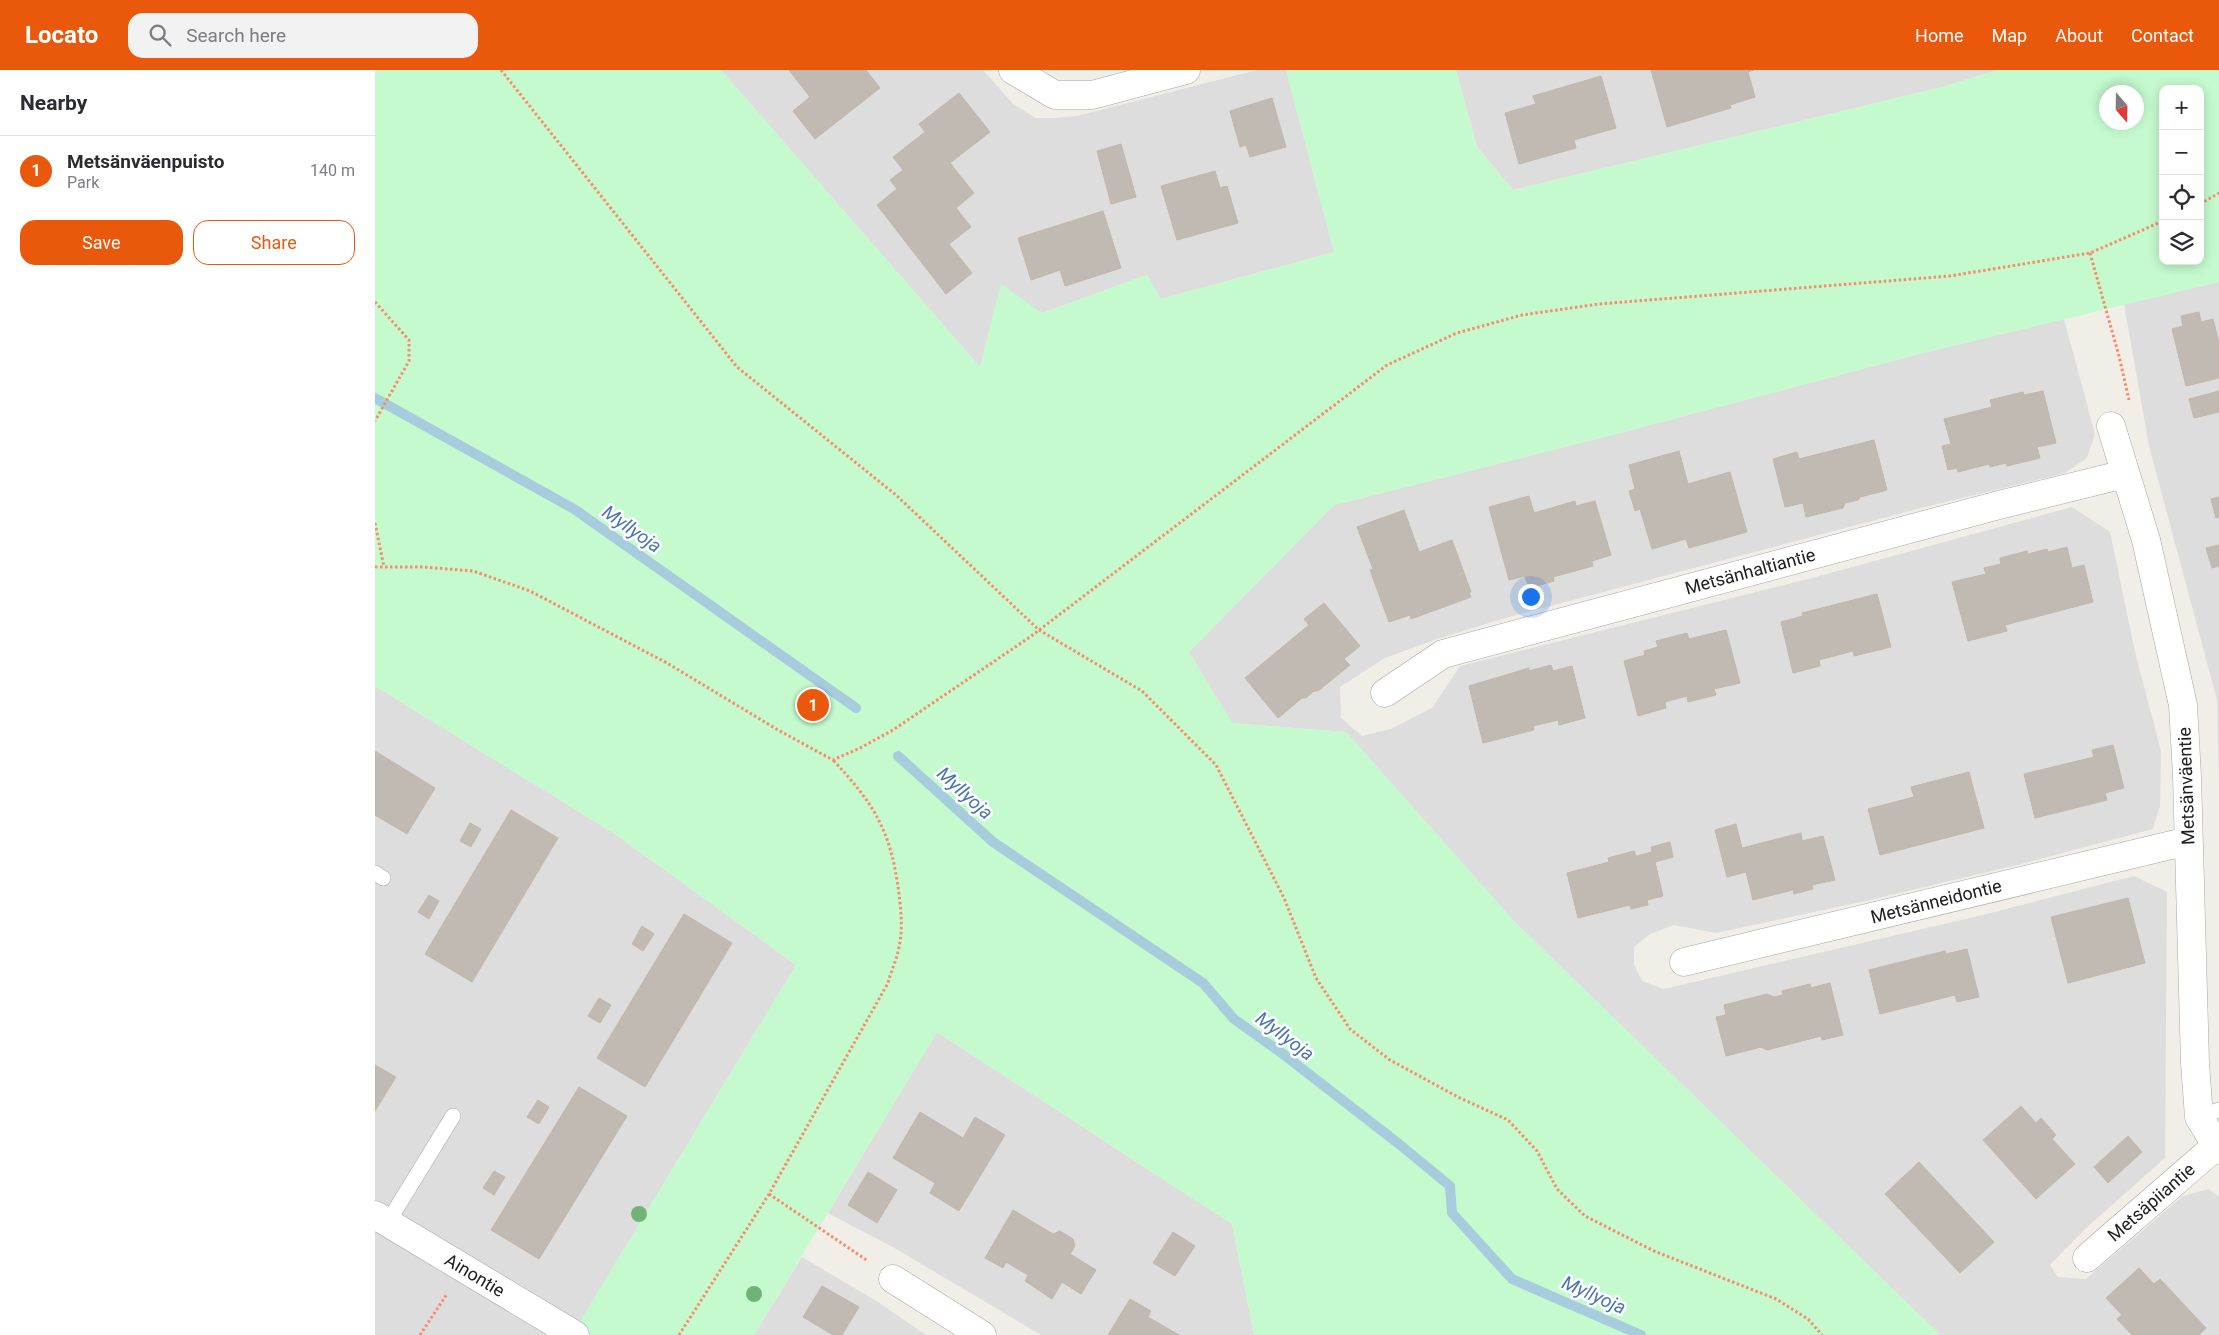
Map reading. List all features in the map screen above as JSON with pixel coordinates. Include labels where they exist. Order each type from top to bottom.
[{"type":"street","points":[[1013,70],[1055,95],[1092,95],[1186,70]]},
{"type":"street","name":"Metsänväentie","points":[[2111,426],[2146,540],[2183,704],[2195,1063],[2217,1148]]},
{"type":"street","name":"Metsänhaltiantie","points":[[1385,693],[1443,654],[1989,507],[2125,474]]},
{"type":"street","name":"Metsänneidontie","points":[[1684,962],[2188,840]]},
{"type":"street","name":"Metsäpiiantie","points":[[2087,1258],[2217,1148]]},
{"type":"street","name":"Ainontie","points":[[382,1218],[575,1335]]},
{"type":"street","points":[[893,1279],[982,1335]]},
{"type":"lane","points":[[382,1218],[453,1116]]},
{"type":"path","points":[[501,70],[737,367],[896,495],[1039,630],[1142,691],[1215,764],[1283,898],[1316,978],[1350,1029],[1390,1060],[1458,1097],[1508,1120],[1537,1151],[1557,1189],[1585,1216],[1654,1251],[1776,1299],[1808,1320],[1822,1335]]},
{"type":"path","points":[[2204,202],[2219,193]]},
{"type":"path","points":[[833,760],[893,730],[1039,630],[1387,365],[1457,333],[1521,315],[1599,304],[1950,276],[2089,253],[2159,223]]},
{"type":"path","points":[[375,302],[409,340],[409,361],[406,369],[375,421]]},
{"type":"path","points":[[375,523],[384,567]]},
{"type":"path","points":[[375,567],[423,567],[473,571],[529,592],[667,663],[778,730],[833,760],[861,790],[883,826],[896,868],[901,911],[899,946],[888,983],[769,1194],[679,1335]]},
{"type":"path","points":[[769,1194],[893,1279]]},
{"type":"path","points":[[421,1335],[465,1269]]},
{"type":"shaded area","points":[[721,70],[983,70],[1013,104],[1036,118],[1052,118],[1077,116],[1257,70],[1286,70],[1334,252],[1161,299],[1147,275],[1042,313],[980,367]]},
{"type":"shaded area","points":[[1456,70],[1998,70],[1942,87],[1513,190],[1477,147]]},
{"type":"shaded area","points":[[2219,282],[2219,790],[2217,700],[2149,446],[2124,304]]},
{"type":"shaded area","points":[[2064,319],[2095,434],[2087,458],[2065,473],[1921,508],[1505,618],[1437,639],[1385,658],[1340,687],[1341,718],[1362,736],[1391,729],[1432,708],[1460,666],[1812,578],[2072,507],[2110,532],[2135,652],[2161,751],[2160,806],[2153,829],[2021,864],[1870,900],[1716,933],[1674,925],[1650,934],[1634,947],[1634,965],[1642,981],[1664,989],[1987,914],[2134,876],[2167,892],[2165,1158],[2085,1229],[2050,1265],[2058,1277],[2086,1279],[2183,1196],[2209,1189],[2219,1197],[2219,1335],[1940,1335],[1513,920],[1346,732],[1232,723],[1189,652],[1334,505],[1616,434],[1919,354]]},
{"type":"shaded area","points":[[375,686],[615,834],[796,965],[572,1335],[375,1335]]},
{"type":"shaded area","points":[[937,1032],[1232,1224],[1254,1335],[1041,1335],[898,1250],[828,1213]]},
{"type":"shaded area","points":[[802,1257],[878,1302],[926,1335],[754,1335]]},
{"type":"green space","points":[[375,70],[721,70],[980,367],[1001,284],[1042,313],[1147,275],[1161,299],[1334,252],[1286,70],[1456,70],[1477,148],[1513,190],[1942,87],[1998,70],[2219,70],[2219,282],[1919,354],[1616,434],[1334,505],[1189,652],[1232,723],[1346,732],[1513,920],[1940,1335],[1254,1335],[1232,1224],[937,1032],[754,1335],[572,1335],[796,965],[615,834],[375,686]]},
{"type":"building","points":[[789,70],[866,70],[880,88],[815,139],[793,111],[810,97]]},
{"type":"building","points":[[1651,70],[1754,70],[1748,72],[1755,97],[1730,105],[1731,108],[1667,127]]},
{"type":"building","points":[[1601,76],[1616,128],[1574,140],[1576,148],[1519,164],[1505,113],[1536,104],[1533,96]]},
{"type":"building","points":[[959,93],[990,132],[950,163],[974,193],[956,208],[971,227],[949,244],[972,273],[946,294],[877,205],[897,189],[890,180],[903,170],[893,157],[925,132],[919,124]]},
{"type":"building","points":[[1272,98],[1286,147],[1250,157],[1246,145],[1240,147],[1230,111]]},
{"type":"building","points":[[1121,144],[1136,197],[1111,204],[1097,151]]},
{"type":"building","points":[[1215,171],[1220,188],[1227,186],[1238,223],[1177,240],[1161,186]]},
{"type":"building","points":[[1103,211],[1121,268],[1065,286],[1060,270],[1031,280],[1018,238]]},
{"type":"building","points":[[2199,312],[2201,322],[2213,319],[2219,343],[2219,378],[2186,386],[2172,329],[2183,326],[2181,316]]},
{"type":"building","points":[[2043,391],[2056,443],[2037,447],[2040,458],[2007,466],[2006,463],[1990,467],[1989,464],[1958,472],[1957,468],[1948,470],[1942,446],[1951,444],[1944,419],[1992,407],[1990,400],[2023,392],[2024,395]]},
{"type":"building","points":[[2219,391],[2219,412],[2194,418],[2189,399]]},
{"type":"building","points":[[1874,440],[1887,490],[1845,503],[1843,508],[1806,517],[1803,503],[1785,507],[1773,459],[1797,452],[1799,459]]},
{"type":"building","points":[[1679,451],[1688,484],[1730,472],[1747,532],[1689,548],[1686,539],[1652,549],[1640,509],[1635,511],[1629,491],[1635,489],[1629,465]]},
{"type":"building","points":[[1529,496],[1534,513],[1575,501],[1576,506],[1595,501],[1611,555],[1592,561],[1593,566],[1553,577],[1554,581],[1529,588],[1525,576],[1509,580],[1489,507]]},
{"type":"building","points":[[2219,497],[2219,517],[2216,518],[2211,499]]},
{"type":"building","points":[[1404,510],[1419,552],[1452,540],[1471,592],[1469,593],[1471,597],[1411,619],[1410,615],[1389,622],[1370,570],[1373,569],[1357,527]]},
{"type":"building","points":[[2219,545],[2219,566],[2212,568],[2206,548]]},
{"type":"building","points":[[2067,547],[2072,568],[2084,565],[2093,602],[2005,625],[2007,631],[1968,641],[1952,582],[1986,574],[1984,568],[2001,564],[2000,558],[2027,551],[2028,554],[2047,549],[2048,552]]},
{"type":"building","points":[[1877,594],[1891,647],[1854,656],[1853,651],[1819,660],[1820,666],[1793,673],[1781,622],[1803,616],[1802,613]]},
{"type":"building","points":[[1324,603],[1360,646],[1344,659],[1350,665],[1318,691],[1314,691],[1306,698],[1302,698],[1278,718],[1245,678],[1309,625],[1304,619]]},
{"type":"building","points":[[1726,630],[1740,683],[1714,689],[1716,695],[1688,702],[1687,696],[1665,702],[1666,708],[1638,716],[1624,661],[1645,655],[1644,651],[1658,647],[1656,641],[1687,633],[1689,639]]},
{"type":"building","points":[[1551,665],[1553,671],[1572,666],[1585,718],[1559,725],[1558,720],[1533,726],[1534,730],[1483,743],[1469,686],[1529,668],[1529,671]]},
{"type":"building","points":[[2113,745],[2124,788],[2105,793],[2107,800],[2035,818],[2024,774],[2094,757],[2092,750]]},
{"type":"building","points":[[375,751],[435,788],[407,834],[375,815]]},
{"type":"building","points":[[1969,772],[1984,828],[1880,855],[1868,809],[1914,797],[1911,787]]},
{"type":"building","points":[[511,810],[558,838],[472,982],[425,954]]},
{"type":"building","points":[[470,823],[481,829],[471,847],[460,841]]},
{"type":"building","points":[[1736,824],[1742,848],[1801,833],[1802,841],[1823,836],[1835,880],[1812,885],[1813,889],[1794,894],[1793,890],[1753,900],[1746,872],[1727,877],[1715,830]]},
{"type":"building","points":[[1670,842],[1673,857],[1655,862],[1663,896],[1647,900],[1648,905],[1631,909],[1630,905],[1578,918],[1567,873],[1609,862],[1608,858],[1634,851],[1636,856],[1652,852],[1651,847]]},
{"type":"building","points":[[429,895],[439,901],[429,919],[418,912]]},
{"type":"building","points":[[2128,898],[2145,963],[2068,983],[2051,917]]},
{"type":"building","points":[[684,914],[732,943],[645,1087],[597,1058]]},
{"type":"building","points":[[642,926],[654,934],[643,951],[632,944]]},
{"type":"building","points":[[1967,949],[1979,997],[1957,1002],[1955,995],[1880,1014],[1869,970],[1945,951],[1946,954]]},
{"type":"building","points":[[1830,983],[1843,1035],[1822,1040],[1821,1036],[1767,1050],[1761,1047],[1726,1056],[1716,1017],[1726,1015],[1724,1005],[1767,994],[1774,997],[1783,995],[1782,991],[1810,984],[1811,988]]},
{"type":"building","points":[[599,998],[611,1005],[600,1023],[588,1016]]},
{"type":"building","points":[[375,1065],[396,1077],[375,1111]]},
{"type":"building","points":[[579,1087],[627,1116],[539,1259],[491,1230]]},
{"type":"building","points":[[538,1100],[549,1107],[539,1124],[527,1117]]},
{"type":"building","points":[[2021,1106],[2036,1123],[2041,1118],[2056,1135],[2052,1139],[2075,1164],[2036,1199],[1983,1140]]},
{"type":"building","points":[[920,1112],[963,1138],[975,1117],[1005,1135],[959,1211],[930,1193],[935,1183],[893,1158]]},
{"type":"building","points":[[2128,1136],[2142,1152],[2108,1183],[2094,1167]]},
{"type":"building","points":[[1919,1162],[1994,1242],[1960,1273],[1885,1194]]},
{"type":"building","points":[[494,1171],[505,1177],[494,1195],[483,1188]]},
{"type":"building","points":[[868,1172],[897,1190],[877,1223],[848,1205]]},
{"type":"building","points":[[1013,1210],[1053,1234],[1060,1231],[1073,1239],[1075,1246],[1070,1254],[1096,1270],[1081,1294],[1062,1282],[1052,1299],[1025,1281],[1028,1275],[1006,1262],[1003,1268],[985,1258]]},
{"type":"building","points":[[1173,1232],[1195,1246],[1175,1276],[1153,1263]]},
{"type":"building","points":[[2139,1268],[2154,1284],[2160,1279],[2206,1328],[2199,1335],[2132,1335],[2117,1319],[2122,1315],[2106,1298]]},
{"type":"building","points":[[822,1286],[859,1307],[842,1335],[833,1335],[803,1317]]},
{"type":"building","points":[[1130,1299],[1151,1311],[1148,1317],[1179,1335],[1108,1335]]},
{"type":"waterway","name":"Myllyoja","points":[[375,398],[574,509],[856,708]]},
{"type":"waterway","name":"Myllyoja","points":[[898,756],[993,842],[1203,983],[1234,1019],[1283,1054],[1450,1186],[1452,1213],[1512,1279],[1641,1335]]},
{"type":"place","name":"Metsänväenpuisto","points":[[813,705]]}]
